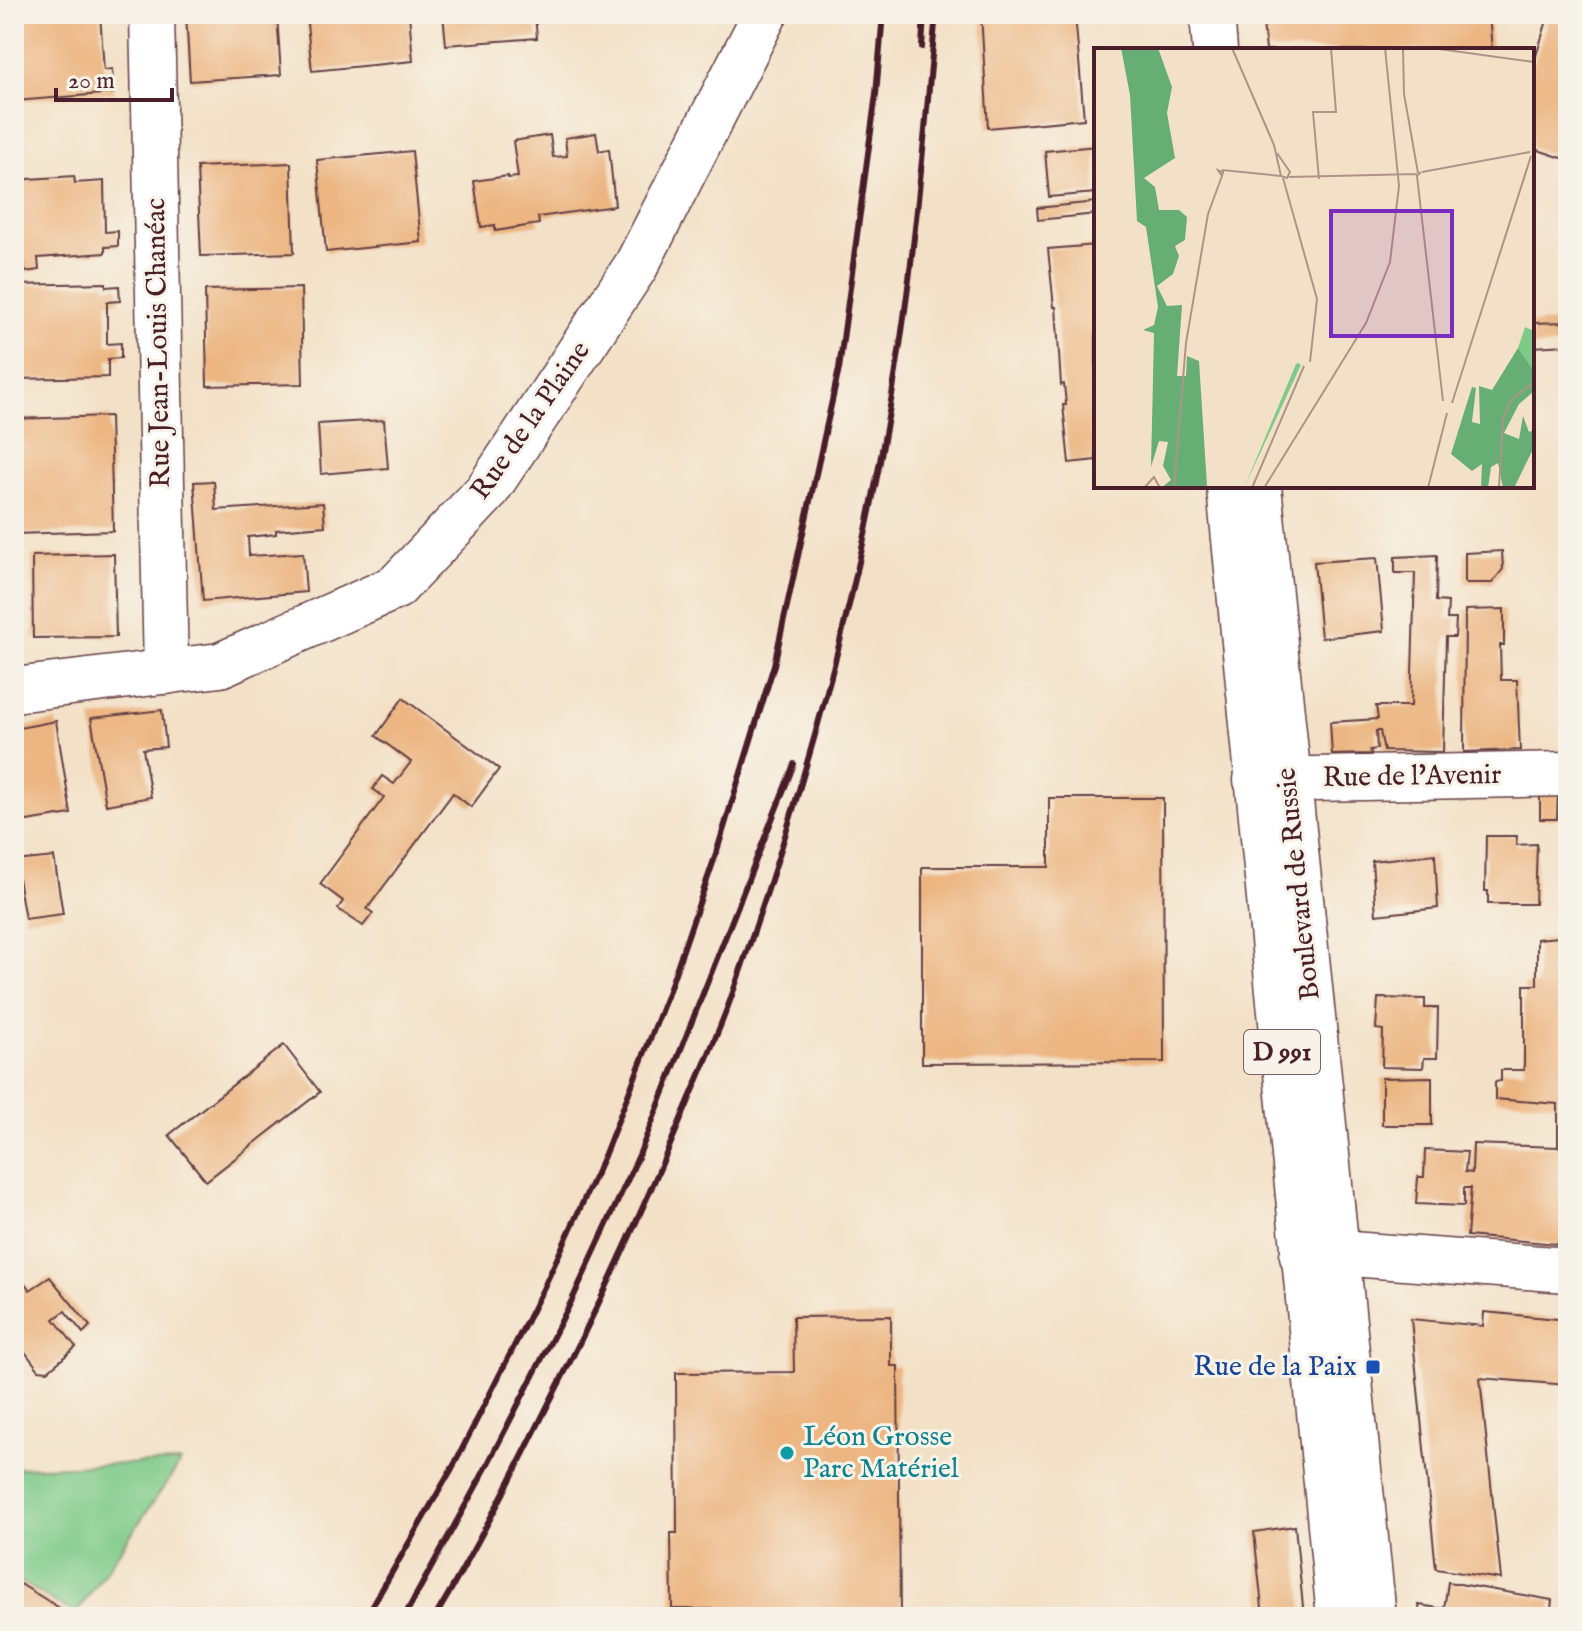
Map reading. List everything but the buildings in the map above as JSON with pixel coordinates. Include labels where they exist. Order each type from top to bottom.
[{"type":"street","name":"Rue Jean-Louis Chanéac","points":[[152,14],[166,672]]},
{"type":"street","name":"Rue de la Plaine","points":[[14,690],[220,665],[396,587],[486,492],[636,266],[765,14]]},
{"type":"street","points":[[1183,14],[1186,48]]},
{"type":"street","points":[[1212,14],[1215,48]]},
{"type":"street","name":"Boulevard de Russie","points":[[1244,488],[1320,1255],[1374,1617]]},
{"type":"street","name":"Rue de l'Avenir","points":[[1272,780],[1568,774]]},
{"type":"street","points":[[1320,1255],[1568,1270]]},
{"type":"street","name":"Boulevard de Russie","points":[[1320,1255],[1339,1617]]},
{"type":"green space","points":[[181,1462],[76,1614],[14,1578],[14,1468]]},
{"type":"railway","points":[[366,1617],[454,1465],[544,1287],[604,1156],[667,996],[715,857],[774,665],[839,369],[876,94],[883,14]]},
{"type":"railway","points":[[922,47],[924,14]]},
{"type":"railway","points":[[435,1617],[523,1454],[639,1217],[722,1023],[780,852],[842,633],[860,560],[889,412],[911,263],[936,14]]},
{"type":"railway","points":[[404,1617],[480,1479],[572,1300],[639,1155],[794,764]]},
{"type":"place","name":"Rue de la Paix","points":[[1373,1367]]},
{"type":"place","name":"Léon Grosse Parc Matériel","points":[[787,1453]]}]
